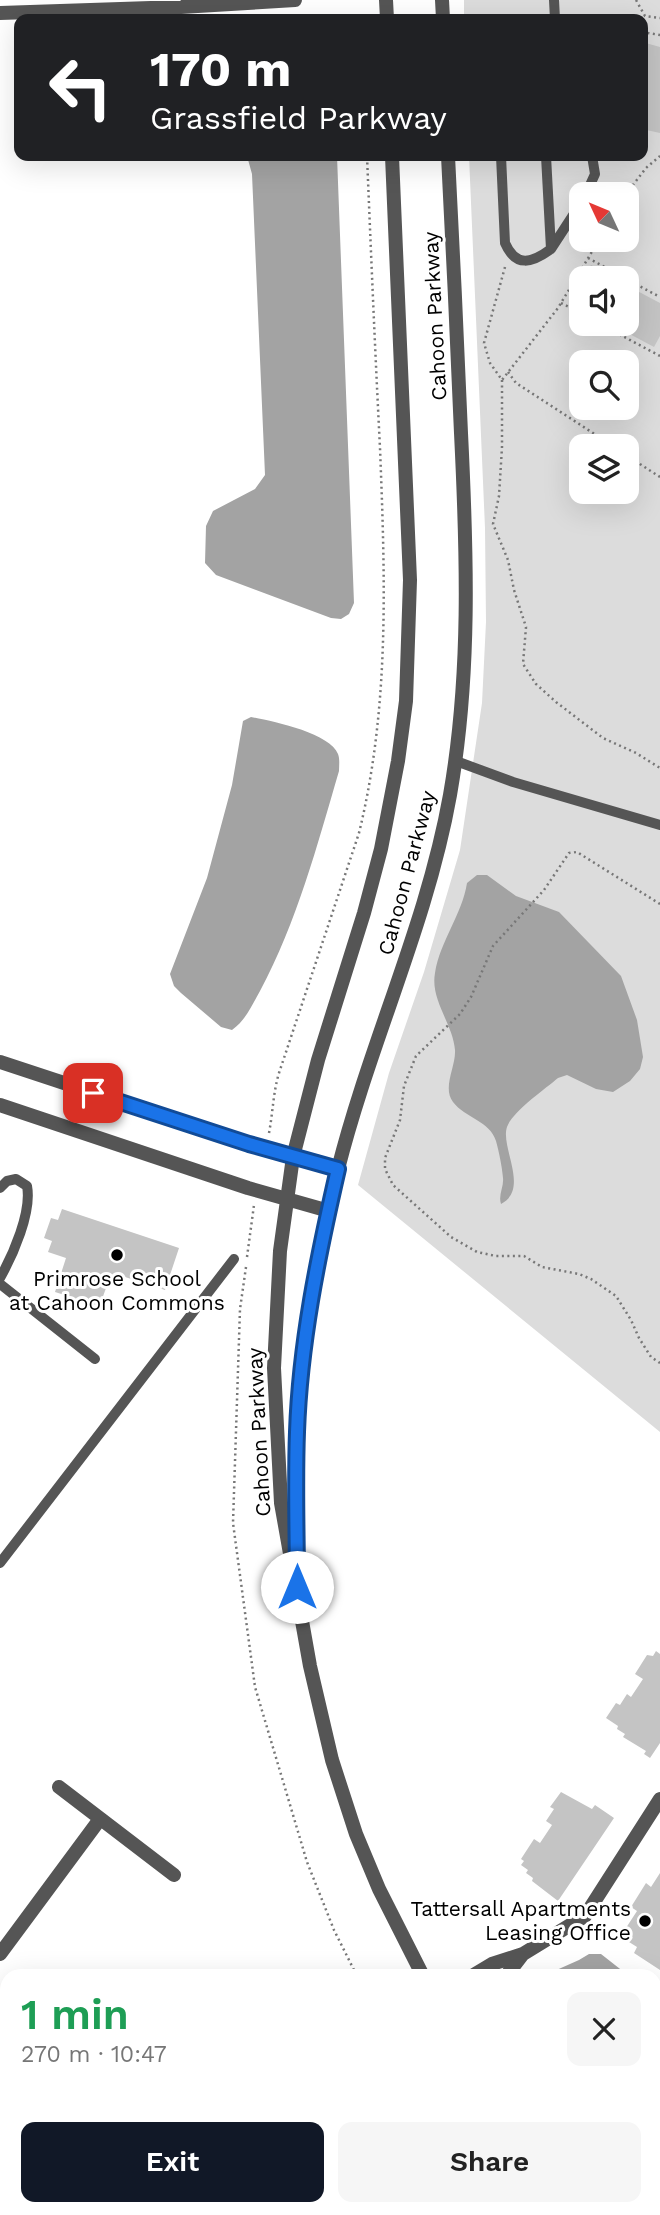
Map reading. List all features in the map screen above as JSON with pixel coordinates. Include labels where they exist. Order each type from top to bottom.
[{"type":"street","points":[[0,13],[295,0]]},
{"type":"street","name":"Cahoon Parkway","points":[[392,161],[410,580],[406,701],[397,770],[381,849],[318,1060],[293,1157],[285,1199],[277,1286],[274,1368],[281,1503],[313,1680],[332,1760],[356,1834],[379,1889],[419,1969]]},
{"type":"street","name":"Cahoon Parkway","points":[[297,1587],[297,1432],[310,1308],[338,1169],[366,1076],[424,907],[446,820],[464,692],[467,570],[448,161]]},
{"type":"street","points":[[0,1062],[265,1149],[338,1169]]},
{"type":"street","points":[[0,1105],[257,1191],[329,1211]]},
{"type":"street","points":[[59,1787],[174,1875]]},
{"type":"street","points":[[484,1969],[523,1954],[577,1922],[591,1909],[660,1799]]},
{"type":"street","points":[[0,1954],[100,1819]]},
{"type":"street","points":[[511,1969],[523,1954]]},
{"type":"lane","points":[[501,161],[505,243],[509,253],[528,262],[539,258],[551,249],[569,221]]},
{"type":"lane","points":[[546,161],[551,249]]},
{"type":"lane","points":[[591,182],[595,174],[593,161]]},
{"type":"lane","points":[[456,761],[525,786],[660,825]]},
{"type":"lane","points":[[0,1188],[7,1181],[16,1180],[27,1186],[29,1199],[11,1259],[0,1278]]},
{"type":"lane","points":[[0,1563],[234,1259]]},
{"type":"lane","points":[[0,1284],[95,1359]]},
{"type":"path","points":[[635,182],[660,156]]},
{"type":"path","points":[[265,1149],[273,1113],[272,1099],[279,1073],[359,833],[367,801],[382,699],[385,567],[368,161]]},
{"type":"path","points":[[502,380],[561,303],[592,252]]},
{"type":"path","points":[[509,253],[484,342],[491,363],[502,380],[499,496],[492,524],[508,560],[526,627],[523,664],[536,684],[556,702],[603,737],[660,768]]},
{"type":"path","points":[[588,258],[602,266]]},
{"type":"path","points":[[639,286],[660,297]]},
{"type":"path","points":[[561,303],[569,307]]},
{"type":"path","points":[[622,336],[660,356]]},
{"type":"path","points":[[508,372],[516,383],[595,434]]},
{"type":"path","points":[[639,463],[660,477]]},
{"type":"path","points":[[660,904],[576,852],[569,853],[544,890],[493,946],[471,997],[460,1014],[416,1056],[404,1086],[400,1120],[385,1158],[385,1169],[393,1185],[451,1237],[478,1252],[496,1256],[524,1256],[542,1267],[579,1274],[616,1296],[651,1357],[660,1363]]},
{"type":"path","points":[[257,1191],[240,1309],[233,1522],[255,1687],[307,1862],[334,1930],[354,1969]]},
{"type":"shaded area","points":[[464,0],[660,0],[660,1432],[358,1185],[389,1073],[424,972],[460,850],[482,703],[486,622],[485,528],[469,161],[648,161],[648,14],[464,14]]},
{"type":"shaded area","points":[[248,161],[337,161],[354,603],[349,614],[341,619],[331,618],[216,575],[205,563],[206,526],[213,511],[255,489],[265,475],[252,174]]},
{"type":"shaded area","points":[[251,717],[299,729],[324,740],[338,754],[339,771],[305,883],[285,938],[251,1007],[232,1030],[221,1027],[181,993],[174,986],[170,974],[207,878],[232,785],[243,721]]},
{"type":"shaded area","points":[[477,875],[487,875],[516,896],[559,912],[621,976],[637,1020],[643,1057],[640,1069],[630,1081],[613,1092],[596,1089],[567,1075],[558,1078],[515,1115],[507,1127],[506,1135],[514,1178],[513,1188],[509,1197],[501,1204],[503,1173],[493,1134],[458,1107],[450,1096],[449,1083],[455,1050],[434,983],[438,961],[461,906],[467,883]]},
{"type":"shaded area","points":[[589,1954],[601,1954],[620,1969],[559,1969]]},
{"type":"building","points":[[648,44],[660,47],[660,133],[648,130]]},
{"type":"building","points":[[639,292],[660,303],[660,336],[654,347],[633,336],[639,336]]},
{"type":"building","name":"Primrose School at Cahoon Commons","points":[[62,1209],[179,1248],[165,1290],[122,1276],[121,1280],[110,1277],[101,1302],[97,1301],[96,1305],[55,1292],[66,1258],[48,1252],[52,1241],[44,1238],[51,1218],[58,1220]]},
{"type":"building","points":[[656,1651],[660,1654],[660,1743],[650,1758],[644,1754],[646,1751],[623,1737],[625,1734],[617,1729],[618,1726],[606,1718],[616,1703],[620,1705],[627,1694],[631,1697],[643,1679],[635,1674],[647,1655],[653,1656]]},
{"type":"building","points":[[561,1792],[592,1809],[595,1805],[614,1818],[558,1901],[532,1881],[533,1878],[526,1873],[528,1870],[521,1865],[524,1861],[521,1859],[534,1839],[540,1843],[552,1825],[546,1821],[554,1809],[550,1807]]},
{"type":"building","name":"Tattersall Apartments Leasing Office","points":[[660,1873],[660,1969],[634,1953],[637,1947],[629,1942],[632,1937],[624,1931],[637,1911],[631,1907],[646,1883],[651,1887]]},
{"type":"place","name":"Primrose School at Cahoon Commons","points":[[117,1255]]},
{"type":"place","name":"Tattersall Apartments Leasing Office","points":[[645,1921]]},
{"type":"route","points":[[93,1093],[249,1144],[338,1169],[321,1246],[304,1348],[297,1432],[297,1587]]}]
